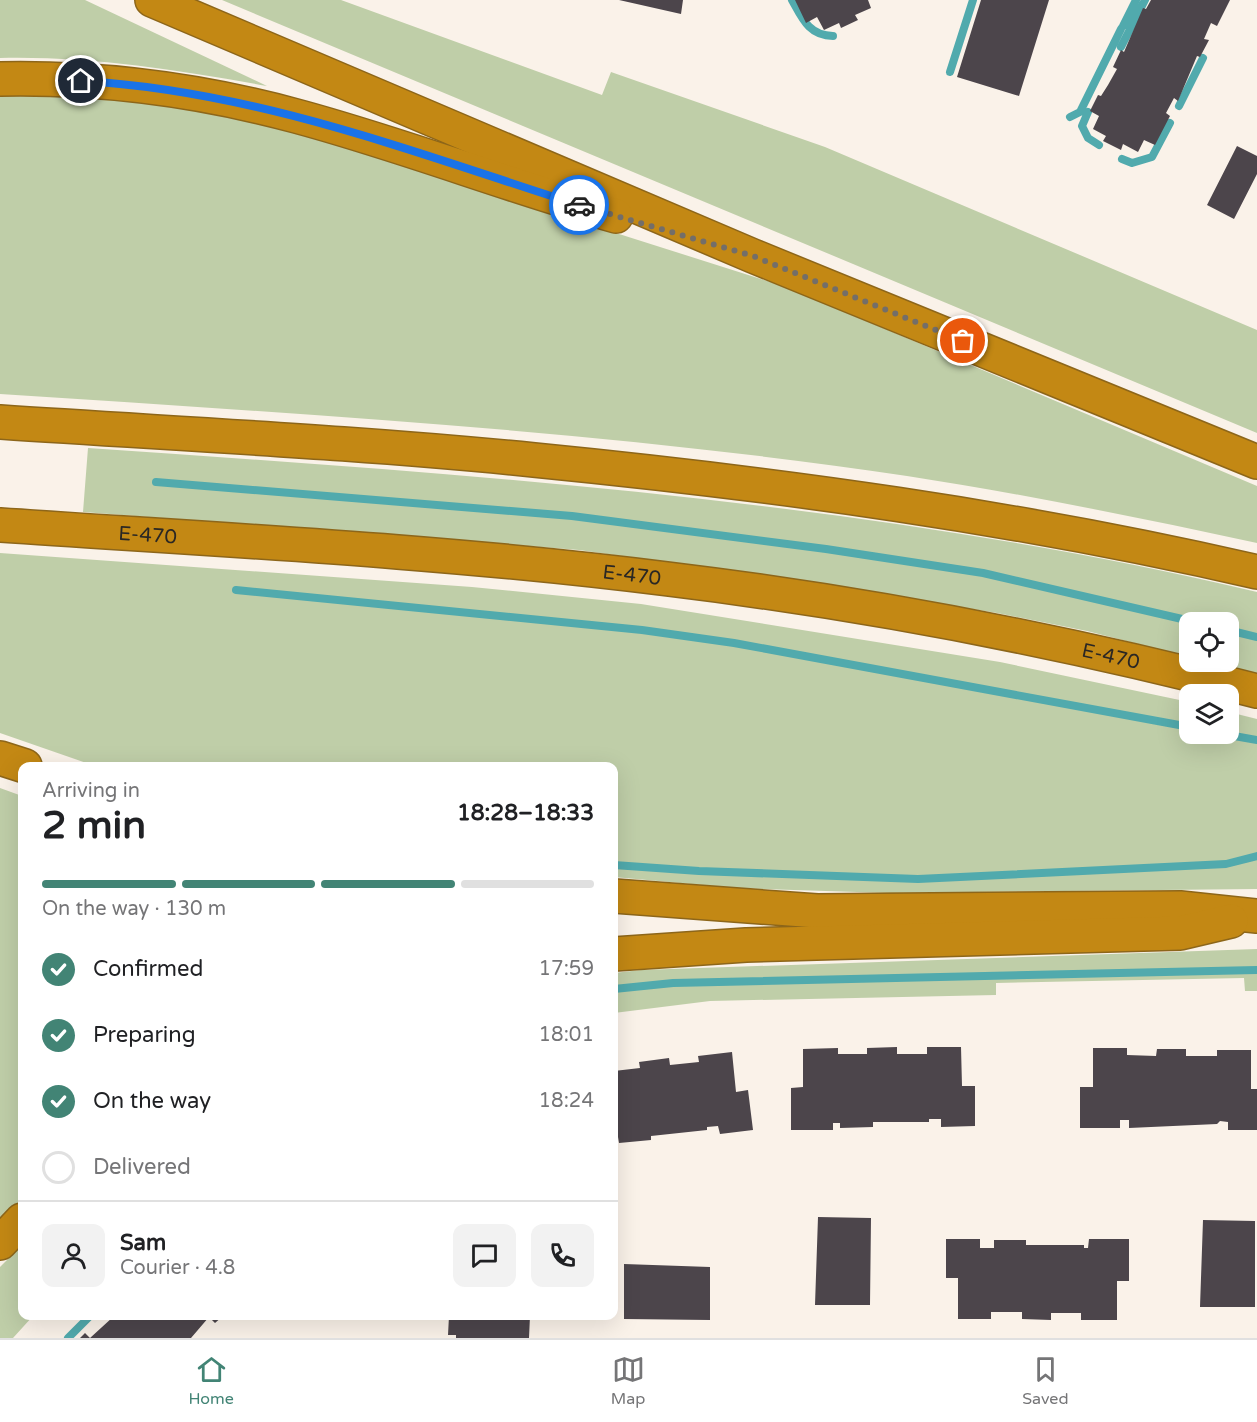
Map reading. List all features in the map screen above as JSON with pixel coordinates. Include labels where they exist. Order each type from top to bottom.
[{"type":"highway","points":[[152,0],[753,256],[1257,462]]},
{"type":"highway","points":[[0,79],[116,83],[188,93],[260,107],[340,129],[604,213],[753,256]]},
{"type":"highway","points":[[0,422],[450,453],[749,484],[1020,524],[1257,572]]},
{"type":"highway","name":"E-470","points":[[0,525],[381,550],[673,579],[965,627],[1121,658],[1257,691]]},
{"type":"highway","points":[[0,758],[18,764]]},
{"type":"highway","points":[[618,896],[817,911],[1180,908],[1255,916]]},
{"type":"highway","points":[[618,954],[746,945],[1180,933],[1255,916]]},
{"type":"highway","points":[[0,1243],[18,1224]]},
{"type":"green space","points":[[0,0],[85,0],[267,86],[134,65],[67,59],[0,58]]},
{"type":"green space","points":[[222,0],[341,0],[602,95],[611,72],[825,147],[1257,330],[1257,433]]},
{"type":"green space","points":[[0,92],[150,101],[279,127],[786,287],[1257,486],[1257,543],[995,491],[794,460],[454,426],[0,394]]},
{"type":"green space","points":[[88,448],[529,481],[822,514],[967,535],[1113,561],[1257,592],[1257,674],[1239,670],[1239,612],[1179,612],[1179,654],[1087,631],[997,613],[579,550],[83,512]]},
{"type":"green space","points":[[0,553],[472,587],[641,604],[1000,662],[1179,700],[1179,744],[1239,744],[1239,714],[1257,719],[1257,889],[889,893],[735,888],[618,877],[618,762],[83,762],[0,733]]},
{"type":"green space","points":[[0,788],[18,795],[18,1204],[0,1221]]},
{"type":"green space","points":[[1257,949],[1257,991],[1245,991],[1244,978],[996,983],[996,995],[710,1001],[618,1012],[618,973]]},
{"type":"green space","points":[[18,1249],[18,1320],[29,1320],[13,1338],[0,1338],[0,1267]]},
{"type":"building","points":[[619,0],[683,0],[681,14]]},
{"type":"building","points":[[795,0],[868,0],[871,8],[855,15],[858,20],[841,28],[839,23],[824,30],[817,17],[806,23]]},
{"type":"building","points":[[981,0],[1049,0],[1019,96],[957,77]]},
{"type":"building","points":[[1151,0],[1230,0],[1217,26],[1211,23],[1204,39],[1209,40],[1200,57],[1197,56],[1178,101],[1174,98],[1166,113],[1170,116],[1155,145],[1144,140],[1138,152],[1123,144],[1121,150],[1103,141],[1106,136],[1093,129],[1099,116],[1090,111],[1098,95],[1101,96],[1117,69],[1113,67],[1121,50],[1124,52],[1143,8],[1146,9]]},
{"type":"building","points":[[1237,146],[1257,156],[1257,174],[1234,219],[1207,205]]},
{"type":"building","points":[[897,1047],[897,1054],[927,1054],[927,1047],[961,1047],[962,1086],[975,1086],[975,1126],[941,1127],[941,1119],[929,1119],[929,1122],[873,1122],[873,1127],[840,1128],[840,1123],[833,1123],[833,1130],[791,1130],[791,1088],[803,1087],[803,1049],[838,1048],[838,1054],[867,1054],[867,1048]]},
{"type":"building","points":[[1093,1048],[1127,1048],[1127,1055],[1156,1056],[1157,1049],[1186,1049],[1186,1056],[1217,1056],[1217,1050],[1251,1050],[1251,1089],[1257,1089],[1257,1130],[1228,1130],[1228,1122],[1220,1121],[1217,1124],[1129,1128],[1129,1120],[1120,1120],[1120,1128],[1080,1128],[1080,1087],[1093,1087]]},
{"type":"building","points":[[732,1052],[736,1092],[748,1090],[753,1130],[720,1134],[718,1126],[707,1127],[707,1130],[651,1136],[651,1140],[619,1143],[618,1071],[640,1068],[639,1062],[669,1058],[670,1065],[699,1062],[698,1056]]},
{"type":"building","points":[[818,1217],[871,1218],[870,1305],[815,1305]]},
{"type":"building","points":[[1203,1220],[1255,1221],[1255,1307],[1200,1307]]},
{"type":"building","points":[[946,1239],[980,1239],[980,1248],[994,1248],[994,1240],[1026,1240],[1026,1245],[1084,1245],[1084,1248],[1088,1248],[1089,1239],[1129,1239],[1129,1281],[1117,1281],[1117,1320],[1081,1320],[1081,1313],[1051,1313],[1051,1320],[1022,1319],[1022,1312],[991,1312],[991,1319],[958,1319],[958,1278],[946,1278]]},
{"type":"building","points":[[624,1264],[710,1267],[710,1320],[624,1319]]},
{"type":"building","points":[[110,1320],[206,1320],[191,1338],[90,1338]]},
{"type":"building","points":[[449,1320],[530,1320],[529,1338],[456,1338],[456,1335],[448,1335]]},
{"type":"building","points":[[85,1333],[90,1338],[80,1338]]},
{"type":"waterway","points":[[792,0],[807,25],[818,33],[833,36]]},
{"type":"waterway","points":[[950,72],[973,0]]},
{"type":"waterway","points":[[1123,26],[1136,0]]},
{"type":"waterway","points":[[1121,47],[1145,0]]},
{"type":"waterway","points":[[1070,117],[1080,112],[1121,29]]},
{"type":"waterway","points":[[1179,106],[1203,58]]},
{"type":"waterway","points":[[1088,112],[1082,126],[1088,138],[1099,145]]},
{"type":"waterway","points":[[1122,159],[1132,163],[1152,157],[1170,123]]},
{"type":"waterway","points":[[156,482],[572,516],[826,549],[983,573],[1179,618]]},
{"type":"waterway","points":[[236,590],[642,630],[734,643],[1179,725]]},
{"type":"waterway","points":[[1239,633],[1257,637]]},
{"type":"waterway","points":[[1239,737],[1257,740]]},
{"type":"waterway","points":[[618,865],[699,871],[918,879],[1226,864],[1257,856]]},
{"type":"waterway","points":[[618,989],[673,983],[1257,970]]},
{"type":"waterway","points":[[68,1338],[86,1320]]},
{"type":"way so far","points":[[579,205],[753,256],[963,341]]},
{"type":"route","points":[[81,81],[149,87],[221,98],[297,116],[579,205]]}]
